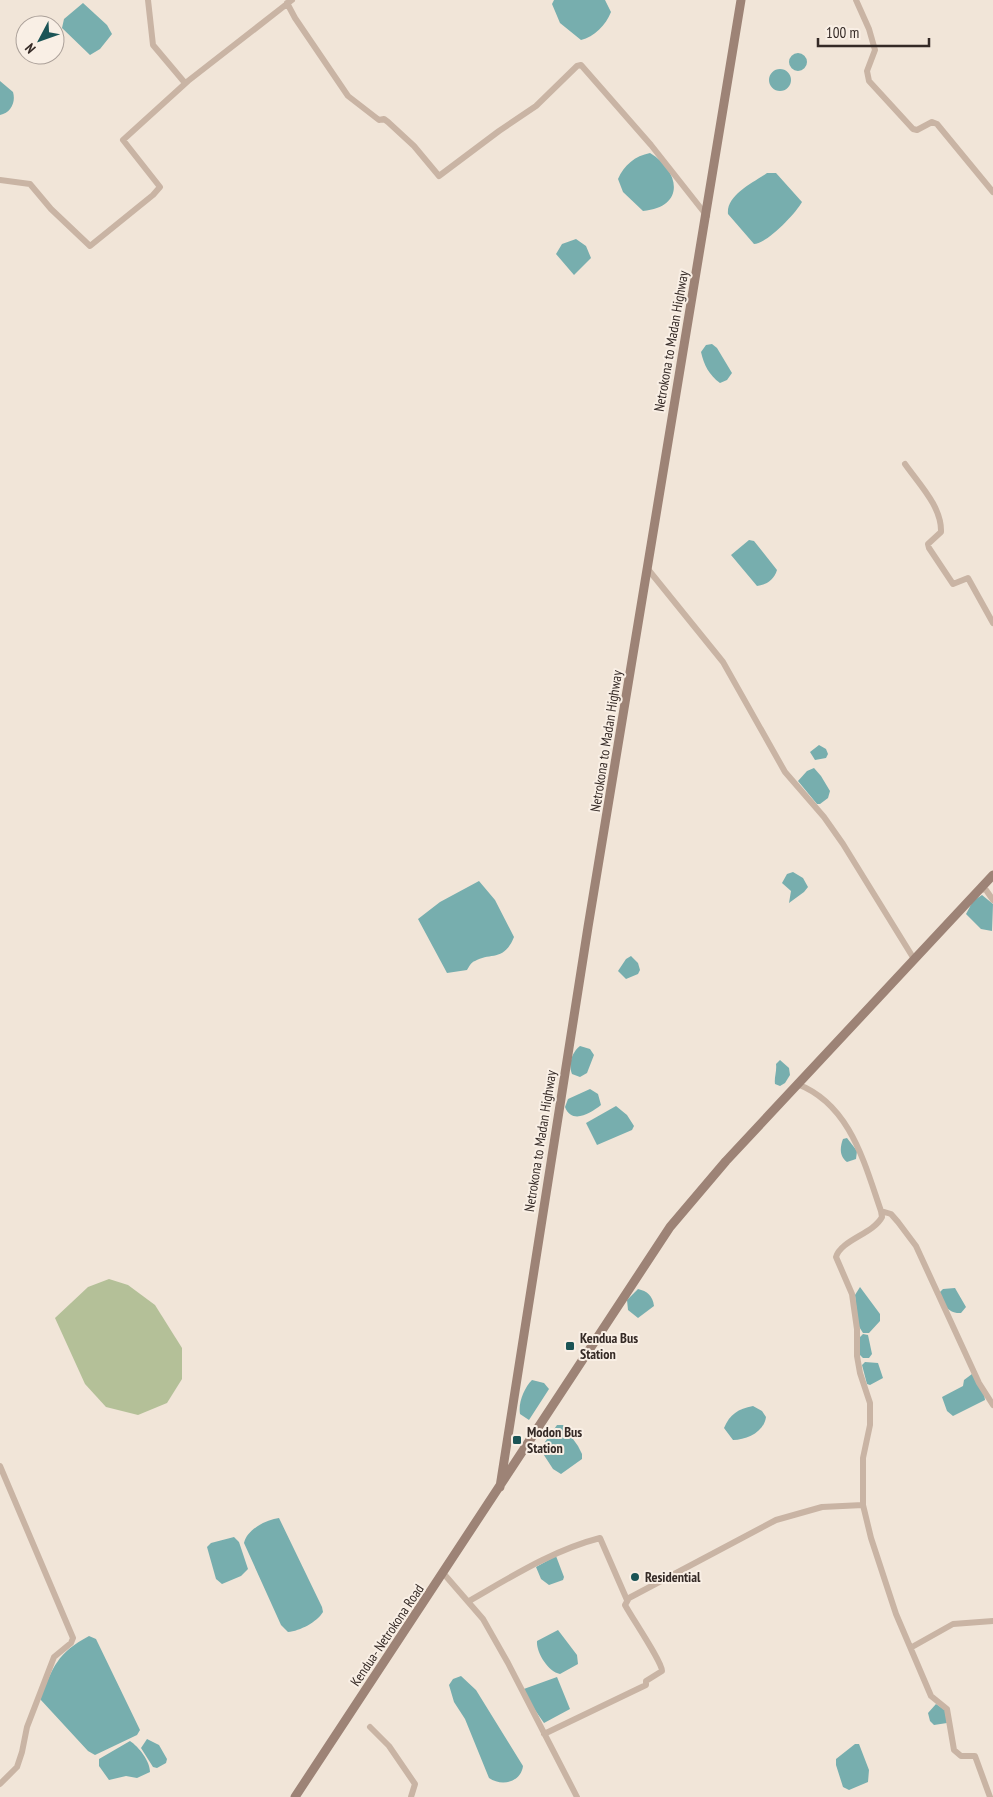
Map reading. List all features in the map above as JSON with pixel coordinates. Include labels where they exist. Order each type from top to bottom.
[{"type":"main road","name":"Netrokona to Madan Highway","points":[[500,1487],[551,1157],[741,0]]},
{"type":"main road","name":"Kendua- Netrokona Road","points":[[295,1797],[444,1574],[641,1268],[670,1227],[726,1161],[993,875]]},
{"type":"street","points":[[148,0],[153,45],[185,83]]},
{"type":"street","points":[[856,0],[869,29],[875,50],[867,71],[871,85],[913,129],[919,129],[932,122],[937,124],[993,192]]},
{"type":"street","points":[[0,180],[30,184],[51,208],[90,246],[153,195],[160,187],[122,140],[185,83],[290,1],[295,18],[348,96],[379,120],[384,119],[388,122],[414,146],[439,176],[536,106],[577,66],[581,65],[651,145],[706,216]]},
{"type":"street","points":[[905,464],[928,496],[941,521],[941,532],[928,544],[929,548],[953,584],[968,578],[993,623]]},
{"type":"street","points":[[647,568],[723,662],[785,772],[824,817],[844,844],[914,959]]},
{"type":"street","points":[[981,889],[986,890],[993,900]]},
{"type":"street","points":[[797,1084],[827,1101],[852,1134],[881,1210],[882,1216],[878,1224],[847,1244],[836,1254],[852,1294],[857,1329],[857,1356],[860,1373],[870,1404],[870,1425],[863,1458],[863,1505],[888,1594],[912,1647],[931,1696],[946,1709],[954,1750],[960,1756],[975,1756],[990,1797]]},
{"type":"street","points":[[881,1210],[891,1214],[916,1246],[934,1283],[937,1296],[955,1328],[979,1383],[993,1405]]},
{"type":"street","points":[[0,1466],[72,1638],[71,1643],[54,1657],[27,1727],[17,1767],[0,1784]]},
{"type":"street","points":[[627,1600],[776,1520],[822,1507],[863,1505]]},
{"type":"street","points":[[469,1601],[551,1555],[571,1546],[598,1538],[603,1541],[627,1600],[625,1605],[643,1638],[660,1661],[662,1671],[646,1681],[646,1685],[544,1734]]},
{"type":"street","points":[[444,1574],[483,1619],[577,1797]]},
{"type":"street","points":[[912,1647],[953,1624],[993,1621]]},
{"type":"street","points":[[370,1727],[389,1746],[415,1784],[411,1797]]},
{"type":"green space","points":[[109,1279],[128,1285],[155,1305],[182,1348],[182,1379],[167,1403],[138,1415],[106,1407],[85,1384],[55,1318],[88,1287]]},
{"type":"water","points":[[554,0],[605,0],[611,12],[599,30],[581,40],[560,23],[552,4]]},
{"type":"water","points":[[83,3],[107,25],[112,34],[100,49],[90,55],[65,31],[65,18]]},
{"type":"water","points":[[798,53],[804,56],[807,62],[804,68],[798,71],[792,68],[789,62],[792,56]]},
{"type":"water","points":[[780,69],[790,76],[791,80],[784,90],[780,91],[770,84],[769,80],[776,70]]},
{"type":"water","points":[[0,81],[13,92],[14,100],[10,109],[0,115]]},
{"type":"water","points":[[650,153],[668,169],[674,187],[672,196],[666,203],[657,208],[643,211],[623,192],[618,179],[623,169],[631,162],[640,156]]},
{"type":"water","points":[[767,173],[776,173],[802,202],[788,220],[773,234],[760,243],[754,244],[728,214],[729,207],[736,195]]},
{"type":"water","points":[[576,239],[586,246],[591,258],[574,275],[556,254],[562,244]]},
{"type":"water","points":[[712,344],[717,348],[732,373],[727,380],[720,383],[708,369],[701,352],[706,345]]},
{"type":"water","points":[[749,540],[754,541],[777,570],[772,579],[757,586],[731,555]]},
{"type":"water","points":[[819,745],[826,749],[828,754],[826,758],[815,760],[810,752]]},
{"type":"water","points":[[814,768],[830,791],[828,798],[820,804],[817,804],[798,781],[807,771]]},
{"type":"water","points":[[793,872],[803,878],[808,887],[789,903],[791,891],[782,883],[787,874]]},
{"type":"water","points":[[479,881],[495,900],[514,937],[506,950],[501,953],[481,958],[470,965],[467,970],[447,973],[418,919],[440,902]]},
{"type":"water","points":[[982,895],[993,904],[992,931],[981,929],[966,914],[973,901]]},
{"type":"water","points":[[631,956],[638,963],[640,970],[638,974],[626,979],[618,971],[626,959]]},
{"type":"water","points":[[580,1046],[590,1049],[594,1055],[587,1073],[580,1077],[572,1074],[570,1066],[573,1055]]},
{"type":"water","points":[[780,1060],[789,1068],[790,1075],[785,1083],[780,1086],[775,1084],[775,1082],[776,1064]]},
{"type":"water","points":[[590,1089],[598,1094],[601,1105],[582,1116],[572,1115],[568,1112],[565,1107],[568,1099]]},
{"type":"water","points":[[616,1106],[627,1115],[634,1126],[632,1130],[597,1145],[586,1123]]},
{"type":"water","points":[[847,1138],[857,1151],[856,1159],[847,1162],[841,1154],[841,1148],[843,1139]]},
{"type":"water","points":[[860,1287],[880,1314],[880,1321],[869,1333],[863,1333],[858,1325],[855,1295]]},
{"type":"water","points":[[955,1288],[966,1307],[961,1313],[949,1310],[939,1293],[943,1289]]},
{"type":"water","points":[[638,1289],[649,1294],[654,1306],[638,1318],[628,1310],[627,1300]]},
{"type":"water","points":[[863,1334],[868,1335],[872,1354],[869,1358],[863,1358],[860,1355],[860,1337]]},
{"type":"water","points":[[865,1362],[878,1363],[883,1378],[870,1385],[867,1384],[862,1365]]},
{"type":"water","points":[[972,1374],[984,1394],[985,1400],[953,1416],[947,1411],[942,1397],[963,1386],[964,1380]]},
{"type":"water","points":[[532,1380],[544,1383],[549,1389],[529,1420],[520,1414],[520,1405],[524,1391]]},
{"type":"water","points":[[753,1406],[762,1411],[766,1417],[765,1422],[758,1431],[749,1437],[733,1440],[724,1428],[726,1423],[735,1413]]},
{"type":"water","points":[[557,1425],[563,1425],[582,1454],[582,1459],[561,1474],[553,1469],[540,1449]]},
{"type":"water","points":[[279,1518],[323,1612],[308,1625],[288,1632],[281,1625],[244,1543],[253,1529],[268,1521]]},
{"type":"water","points":[[234,1537],[239,1542],[248,1569],[241,1576],[222,1584],[216,1579],[207,1547],[211,1543]]},
{"type":"water","points":[[556,1556],[564,1577],[563,1580],[549,1585],[541,1579],[536,1567]]},
{"type":"water","points":[[558,1630],[577,1655],[578,1664],[560,1674],[547,1666],[538,1651],[537,1645],[537,1641]]},
{"type":"water","points":[[89,1636],[96,1639],[140,1730],[137,1735],[95,1755],[88,1751],[40,1699],[57,1662],[78,1642]]},
{"type":"water","points":[[461,1676],[476,1690],[523,1766],[519,1776],[515,1779],[500,1782],[489,1778],[465,1719],[454,1702],[449,1685],[453,1679]]},
{"type":"water","points":[[557,1677],[570,1709],[544,1723],[521,1690]]},
{"type":"water","points":[[936,1704],[945,1710],[947,1723],[934,1725],[930,1721],[928,1713]]},
{"type":"water","points":[[147,1739],[159,1745],[167,1759],[166,1763],[157,1768],[153,1767],[141,1748]]},
{"type":"water","points":[[130,1741],[143,1755],[148,1763],[150,1772],[137,1778],[126,1776],[109,1780],[99,1766],[99,1759]]},
{"type":"water","points":[[855,1744],[859,1744],[869,1770],[868,1782],[849,1790],[843,1787],[836,1759]]},
{"type":"place","name":"Kendua Bus Station","points":[[570,1346]]},
{"type":"place","name":"Modon Bus Station","points":[[517,1440]]},
{"type":"place","name":"Residential","points":[[635,1577]]}]
